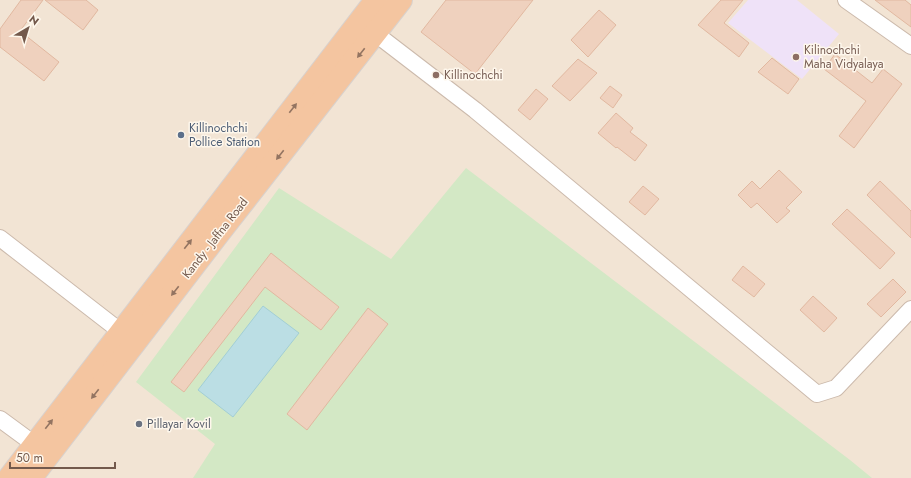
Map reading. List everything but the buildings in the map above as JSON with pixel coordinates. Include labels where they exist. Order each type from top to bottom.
[{"type":"highway","name":"Kandy - Jaffna Road","points":[[31,478],[128,337],[376,0]]},
{"type":"highway","name":"Kandy - Jaffna Road","points":[[9,478],[34,444],[128,337],[376,34],[401,0]]},
{"type":"street","points":[[846,0],[911,46]]},
{"type":"street","points":[[376,34],[475,110],[817,394],[836,388],[911,309]]},
{"type":"street","points":[[0,238],[128,337]]},
{"type":"street","points":[[0,419],[34,444]]},
{"type":"shaded area","points":[[0,0],[911,0],[911,478],[0,478]]},
{"type":"shaded area","name":"Kilinochchi Maha Vidyalaya","points":[[748,0],[797,0],[839,34],[802,79],[728,23]]},
{"type":"green space","points":[[466,168],[872,478],[193,478],[215,444],[136,382],[279,188],[391,259]]},
{"type":"water","points":[[263,306],[299,333],[233,417],[198,390]]},
{"type":"place","name":"Kilinochchi Maha Vidyalaya","points":[[796,57]]},
{"type":"place","name":"Killinochchi","points":[[436,75]]},
{"type":"place","name":"Killinochchi Pollice Station","points":[[181,135]]},
{"type":"place","name":"Pillayar Kovil","points":[[139,424]]}]
